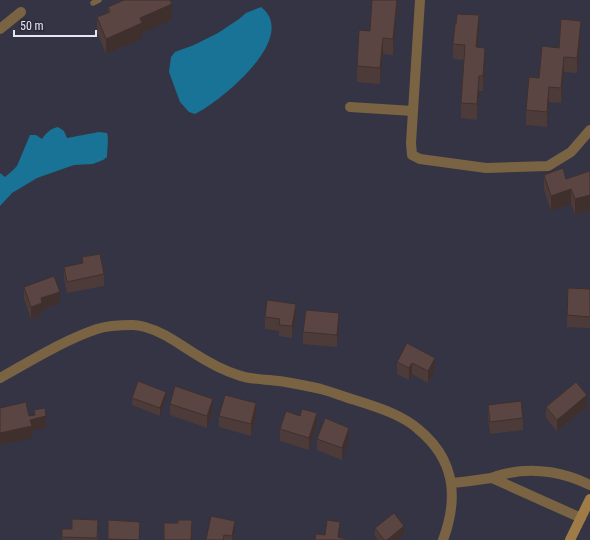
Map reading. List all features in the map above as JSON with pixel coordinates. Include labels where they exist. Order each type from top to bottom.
[{"type":"main road","points":[[570,540],[590,499]]},
{"type":"street","points":[[420,0],[411,143],[412,155],[420,159],[486,168],[548,166],[571,152],[590,130]]},
{"type":"street","points":[[0,28],[21,12]]},
{"type":"street","points":[[350,107],[414,111]]},
{"type":"street","points":[[0,378],[58,346],[98,328],[135,325],[158,330],[230,373],[247,379],[280,381],[321,389],[396,415],[418,428],[438,448],[446,464],[452,484],[452,501],[449,523],[443,540]]},
{"type":"street","points":[[452,484],[492,478],[509,472],[548,471],[590,485]]},
{"type":"street","points":[[492,478],[581,518]]},
{"type":"lane","points":[[93,3],[99,0]]},
{"type":"water","points":[[261,7],[270,20],[271,35],[264,51],[238,82],[222,96],[195,114],[189,112],[180,102],[169,72],[171,57],[175,52],[194,45],[218,33],[246,13]]},
{"type":"water","points":[[58,127],[64,131],[67,138],[99,132],[107,133],[107,157],[93,164],[74,165],[37,178],[12,193],[0,206],[0,173],[5,177],[17,166],[30,135],[36,135],[42,139],[49,131]]},
{"type":"building","points":[[124,0],[170,0],[172,4],[140,18],[142,23],[106,39],[97,17],[110,12],[108,7]]},
{"type":"building","points":[[372,0],[397,0],[393,39],[383,38],[380,68],[357,66],[359,30],[370,31]]},
{"type":"building","points":[[457,14],[479,15],[476,47],[485,48],[483,76],[479,76],[477,104],[461,103],[465,45],[453,44]]},
{"type":"building","points":[[561,19],[581,21],[577,58],[564,57],[561,88],[549,87],[547,112],[526,110],[529,77],[539,78],[542,46],[559,48]]},
{"type":"building","points":[[563,168],[566,179],[590,171],[590,195],[575,199],[571,189],[551,196],[544,175]]},
{"type":"building","points":[[100,254],[104,274],[67,282],[64,267],[83,263],[82,257]]},
{"type":"building","points":[[54,276],[60,292],[41,298],[42,303],[31,307],[24,287]]},
{"type":"building","points":[[568,288],[590,289],[590,317],[567,315]]},
{"type":"building","points":[[267,300],[296,304],[292,326],[279,325],[280,319],[265,317]]},
{"type":"building","points":[[306,310],[339,313],[337,335],[303,332]]},
{"type":"building","points":[[407,343],[435,358],[428,371],[412,363],[409,368],[397,362]]},
{"type":"building","points":[[138,381],[166,392],[160,408],[132,398]]},
{"type":"building","points":[[576,382],[587,395],[557,420],[546,407]]},
{"type":"building","points":[[175,386],[213,399],[207,416],[170,404]]},
{"type":"building","points":[[225,395],[256,403],[251,424],[219,416]]},
{"type":"building","points":[[521,401],[523,418],[490,422],[488,405]]},
{"type":"building","points":[[26,402],[29,416],[35,415],[34,410],[45,408],[46,416],[30,420],[32,426],[0,433],[0,408]]},
{"type":"building","points":[[302,409],[317,413],[309,438],[280,429],[286,411],[300,416]]},
{"type":"building","points":[[325,418],[349,428],[342,448],[317,439]]},
{"type":"building","points":[[394,513],[404,526],[387,540],[384,540],[375,528]]},
{"type":"building","points":[[211,516],[235,521],[232,536],[224,535],[223,540],[206,540]]},
{"type":"building","points":[[72,519],[98,520],[97,538],[62,537],[62,529],[72,529]]},
{"type":"building","points":[[108,520],[140,522],[139,540],[108,539]]},
{"type":"building","points":[[178,520],[192,520],[191,540],[164,540],[164,523],[178,523]]},
{"type":"building","points":[[327,520],[340,522],[338,537],[347,540],[315,540],[316,534],[325,535]]}]
